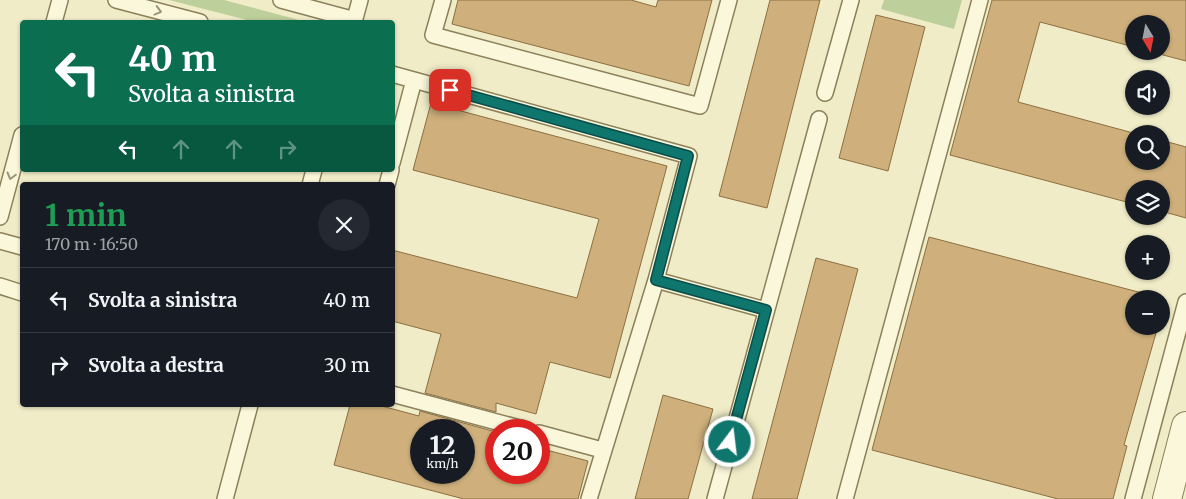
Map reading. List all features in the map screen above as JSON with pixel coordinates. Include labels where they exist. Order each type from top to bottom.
[{"type":"street","points":[[1168,499],[1186,426]]},
{"type":"lane","points":[[55,20],[60,0]]},
{"type":"lane","points":[[116,0],[192,20]]},
{"type":"lane","points":[[281,0],[351,20]]},
{"type":"lane","points":[[355,20],[360,0]]},
{"type":"lane","points":[[443,0],[433,35],[700,106],[729,0]]},
{"type":"lane","points":[[826,93],[850,0]]},
{"type":"lane","points":[[845,499],[980,0]]},
{"type":"lane","points":[[395,75],[688,156],[656,280],[602,450],[589,499]]},
{"type":"lane","points":[[395,152],[414,80]]},
{"type":"lane","points":[[715,499],[820,119]]},
{"type":"lane","points":[[0,217],[20,142]]},
{"type":"lane","points":[[0,241],[20,246]]},
{"type":"lane","points":[[656,280],[766,310]]},
{"type":"lane","points":[[0,286],[20,291]]},
{"type":"lane","points":[[1133,499],[1186,302]]},
{"type":"lane","points":[[395,395],[486,419]]},
{"type":"lane","points":[[225,499],[249,407]]},
{"type":"lane","points":[[550,436],[602,450]]},
{"type":"green space","points":[[169,0],[224,0],[299,20],[247,20]]},
{"type":"green space","points":[[884,0],[962,0],[954,29],[881,9]]},
{"type":"building","points":[[458,0],[631,0],[656,7],[658,0],[712,0],[689,86],[452,24]]},
{"type":"building","points":[[770,0],[820,0],[767,208],[719,196]]},
{"type":"building","points":[[992,0],[1186,0],[1186,61],[1170,57],[1170,15],[1125,15],[1125,45],[1040,22],[1018,102],[1125,131],[1125,170],[1170,170],[1170,143],[1186,147],[1186,218],[1170,214],[1170,180],[1125,180],[1125,202],[950,155]]},
{"type":"building","points":[[876,15],[925,27],[888,171],[839,158]]},
{"type":"building","points":[[431,103],[667,166],[610,378],[550,362],[536,414],[496,403],[496,412],[425,393],[441,334],[395,322],[395,251],[577,298],[599,219],[413,170]]},
{"type":"building","points":[[929,237],[1131,290],[1125,290],[1125,335],[1155,335],[1124,445],[1127,446],[1113,499],[1058,499],[872,450]]},
{"type":"building","points":[[816,258],[858,269],[797,499],[752,499]]},
{"type":"building","points":[[663,395],[713,409],[688,499],[635,499]]},
{"type":"building","points":[[349,407],[385,407],[419,416],[420,411],[449,419],[410,419],[410,484],[475,484],[475,426],[485,429],[485,484],[550,484],[550,451],[588,461],[578,499],[464,499],[334,465]]},
{"type":"route","points":[[450,90],[688,156],[656,280],[766,310],[730,442]]}]
